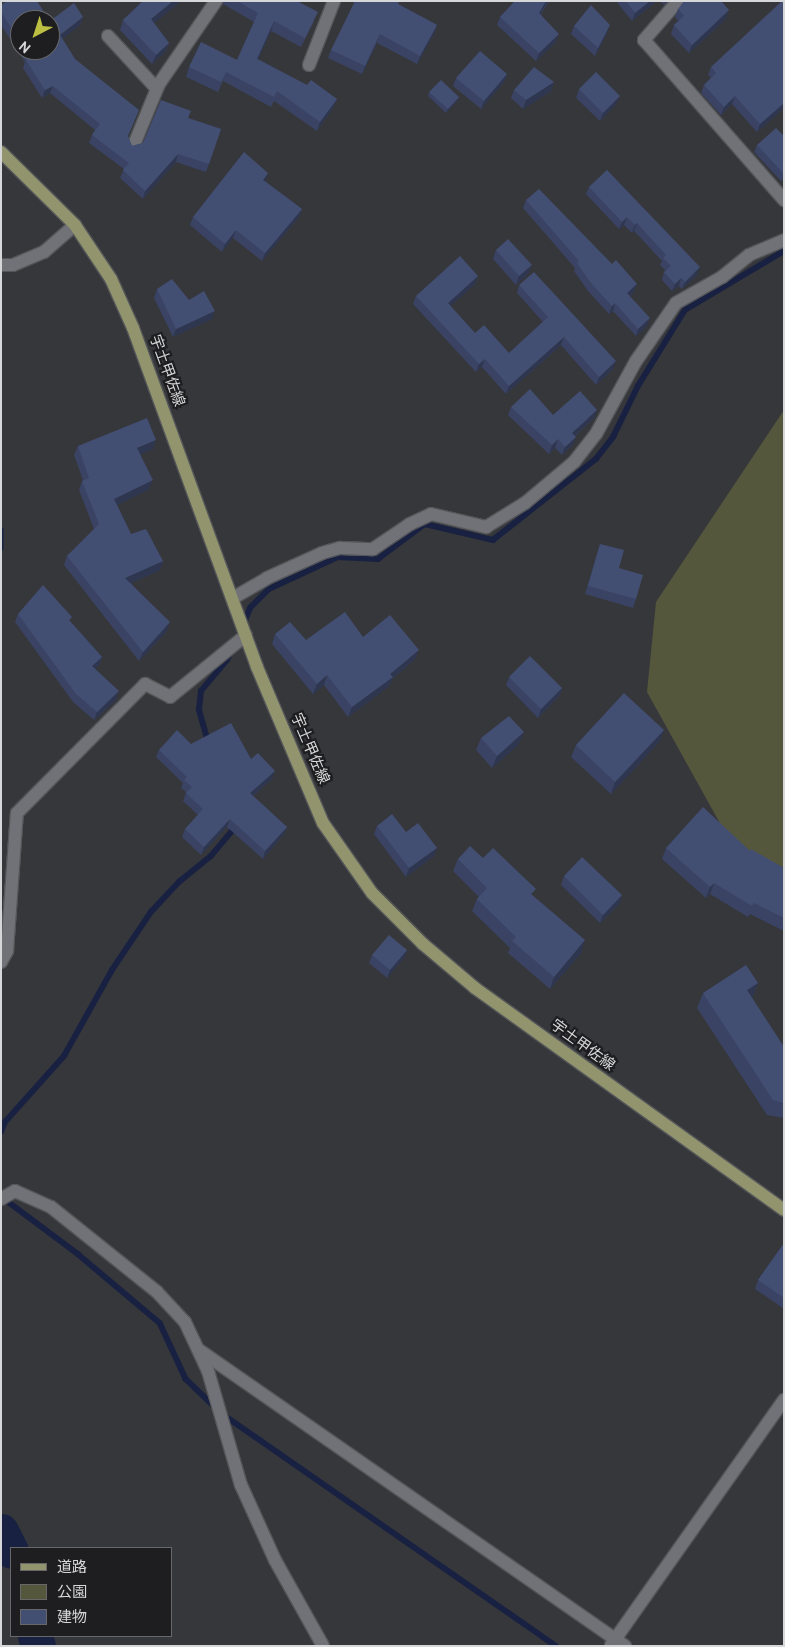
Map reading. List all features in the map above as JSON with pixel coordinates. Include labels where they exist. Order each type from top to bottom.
[{"type":"main road","name":"宇土甲佐線","points":[[1,152],[75,226],[111,279],[133,328],[246,635],[323,823],[372,893],[423,944],[475,988],[784,1210]]},
{"type":"street","points":[[133,147],[156,89],[216,1]]},
{"type":"street","points":[[309,65],[334,1]]},
{"type":"street","points":[[678,1],[644,40],[784,200]]},
{"type":"street","points":[[108,36],[156,89]]},
{"type":"street","points":[[1,265],[13,265],[44,252],[75,226]]},
{"type":"street","points":[[233,598],[267,578],[322,553],[340,548],[373,549],[410,524],[431,514],[486,527],[525,504],[574,462],[596,434],[636,361],[676,303],[722,277],[749,255],[784,240]]},
{"type":"street","points":[[1,962],[7,951],[18,813],[145,684],[170,697],[246,635]]},
{"type":"street","points":[[1,1199],[16,1191],[51,1207],[157,1292],[184,1322],[208,1371],[241,1485],[276,1560],[323,1646]]},
{"type":"street","points":[[197,1349],[617,1644],[784,1400]]},
{"type":"green space","points":[[784,410],[784,868],[732,845],[647,692],[656,602]]},
{"type":"building","points":[[7,1],[37,1],[43,10],[10,10],[10,26],[1,12],[1,5]]},
{"type":"building","points":[[143,1],[173,1],[151,19],[169,43],[156,55],[123,20]]},
{"type":"building","points":[[237,1],[300,1],[318,12],[305,38],[274,21],[257,59],[307,85],[311,80],[337,99],[320,122],[277,91],[274,97],[226,72],[221,82],[189,67],[201,42],[237,60],[258,13]]},
{"type":"building","points":[[355,1],[398,1],[398,4],[437,25],[420,56],[380,34],[365,66],[331,50]]},
{"type":"building","points":[[515,1],[546,1],[539,13],[559,34],[539,53],[500,17]]},
{"type":"building","points":[[626,1],[650,1],[635,13]]},
{"type":"building","points":[[684,1],[721,1],[729,10],[692,45],[674,25],[684,16],[678,9]]},
{"type":"building","points":[[784,1],[784,103],[760,124],[735,96],[724,107],[704,85],[716,73],[711,67]]},
{"type":"building","points":[[74,3],[83,17],[60,35],[60,14]]},
{"type":"building","points":[[591,5],[610,25],[598,48],[574,26]]},
{"type":"building","points":[[60,35],[75,59],[139,110],[128,136],[132,146],[143,143],[161,100],[191,111],[188,118],[221,129],[209,164],[178,154],[145,191],[123,170],[129,163],[92,135],[100,124],[53,86],[45,90],[26,60],[60,60]]},
{"type":"building","points":[[480,51],[507,74],[484,101],[456,78]]},
{"type":"building","points":[[534,67],[554,82],[526,100],[514,90]]},
{"type":"building","points":[[596,72],[620,96],[603,113],[579,89]]},
{"type":"building","points":[[441,80],[459,97],[448,109],[429,92]]},
{"type":"building","points":[[776,128],[784,136],[784,174],[757,145]]},
{"type":"building","points":[[244,152],[268,173],[263,180],[302,209],[265,253],[236,230],[225,244],[193,217]]},
{"type":"building","points":[[607,170],[700,267],[685,282],[681,278],[675,284],[664,272],[671,266],[663,258],[666,255],[637,223],[635,225],[627,217],[622,222],[589,187]]},
{"type":"building","points":[[539,189],[612,264],[616,260],[637,284],[627,293],[650,318],[638,329],[615,303],[612,306],[591,283],[577,263],[579,261],[526,200]]},
{"type":"building","points":[[508,239],[532,265],[519,276],[496,250]]},
{"type":"building","points":[[460,256],[478,276],[448,303],[475,333],[484,325],[509,353],[548,317],[519,285],[534,272],[616,361],[599,377],[564,337],[509,386],[485,359],[479,364],[416,296]]},
{"type":"building","points":[[172,279],[189,300],[204,291],[215,311],[176,329],[157,289]]},
{"type":"building","points":[[530,389],[553,415],[580,391],[597,410],[572,433],[576,437],[565,447],[558,439],[552,445],[511,407]]},
{"type":"building","points":[[147,418],[156,440],[137,448],[153,480],[114,499],[131,534],[146,529],[163,561],[125,578],[170,622],[143,652],[67,556],[99,524],[82,481],[89,478],[78,446]]},
{"type":"building","points":[[600,544],[624,550],[619,568],[643,575],[636,599],[588,586]]},
{"type":"building","points":[[43,585],[72,617],[69,620],[102,657],[92,666],[119,691],[97,712],[76,694],[18,614]]},
{"type":"building","points":[[345,612],[363,637],[390,615],[419,650],[390,674],[393,677],[352,707],[327,675],[317,684],[275,634],[290,622],[306,640]]},
{"type":"building","points":[[530,656],[562,688],[541,709],[509,677]]},
{"type":"building","points":[[624,693],[664,730],[615,782],[576,745]]},
{"type":"building","points":[[509,716],[524,732],[497,756],[481,738]]},
{"type":"building","points":[[231,723],[251,759],[258,753],[275,771],[250,793],[287,827],[265,851],[230,819],[204,847],[185,829],[203,809],[186,793],[192,787],[184,780],[187,777],[159,750],[177,730],[191,744]]},
{"type":"building","points":[[703,807],[750,851],[751,849],[784,868],[784,918],[754,903],[752,906],[714,883],[710,887],[666,848]]},
{"type":"building","points":[[392,814],[406,832],[418,823],[437,848],[409,868],[377,826]]},
{"type":"building","points":[[470,846],[483,858],[493,848],[536,889],[531,894],[585,940],[554,977],[512,941],[516,937],[477,899],[487,888],[458,859]]},
{"type":"building","points":[[582,857],[622,895],[603,915],[564,876]]},
{"type":"building","points":[[389,935],[407,950],[390,970],[372,955]]},
{"type":"building","points":[[746,965],[758,983],[747,990],[784,1047],[784,1103],[773,1100],[703,993]]},
{"type":"building","points":[[784,1243],[784,1298],[758,1280]]},
{"type":"waterway","points":[[244,623],[250,608],[269,589],[338,557],[378,559],[425,524],[493,540],[596,459],[613,437],[638,386],[685,310],[784,251]]},
{"type":"waterway","points":[[1,530],[1,548]]},
{"type":"waterway","points":[[208,742],[199,710],[201,691],[227,660],[232,650]]},
{"type":"waterway","points":[[1,1132],[5,1122],[64,1056],[112,970],[151,912],[179,882],[211,856],[235,827]]},
{"type":"waterway","points":[[3,1198],[78,1254],[160,1323],[186,1379],[215,1407]]},
{"type":"waterway","points":[[221,1413],[556,1646]]},
{"type":"waterway","points":[[1,1531],[10,1549]]},
{"type":"waterway","points":[[35,1637],[38,1646]]}]
